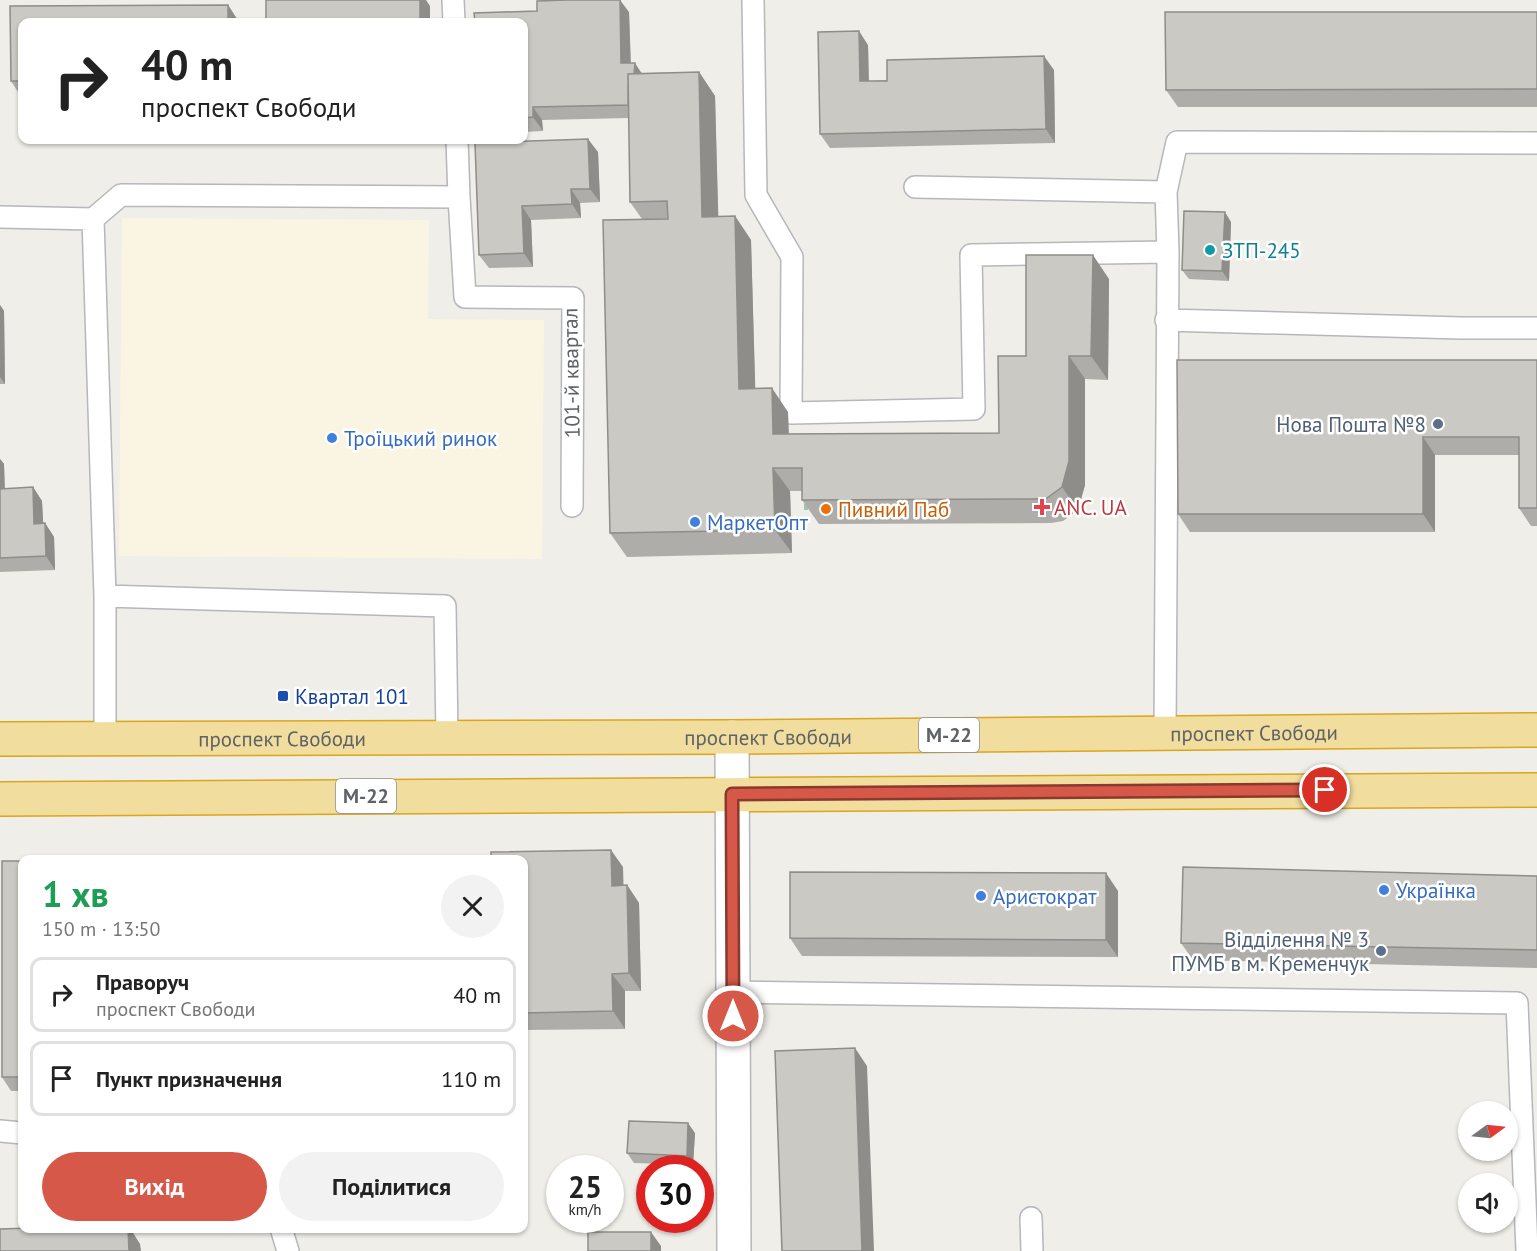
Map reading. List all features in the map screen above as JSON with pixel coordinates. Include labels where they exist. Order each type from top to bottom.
[{"type":"highway","name":"проспект Свободи","points":[[0,739],[732,737],[1537,730]]},
{"type":"highway","name":"М-22","points":[[0,799],[1537,789]]},
{"type":"street","points":[[732,737],[734,1251]]},
{"type":"lane","points":[[453,0],[454,18]]},
{"type":"lane","points":[[753,0],[756,195],[792,256],[791,413],[974,409],[971,255],[1168,252]]},
{"type":"lane","points":[[1166,733],[1167,192],[1177,142],[1537,142]]},
{"type":"lane","points":[[0,217],[93,219],[121,195],[459,198],[457,144]]},
{"type":"lane","points":[[915,187],[1167,192]]},
{"type":"lane","name":"101-й квартал","points":[[459,198],[465,297],[573,298],[572,507]]},
{"type":"lane","points":[[93,219],[105,596],[105,739]]},
{"type":"lane","points":[[1166,320],[1537,328]]},
{"type":"lane","points":[[105,596],[445,606],[447,737]]},
{"type":"lane","points":[[733,992],[1517,1004],[1527,1251]]},
{"type":"lane","points":[[0,1131],[18,1132]]},
{"type":"lane","points":[[1031,1218],[1032,1251]]},
{"type":"lane","points":[[283,1233],[288,1251]]},
{"type":"path","points":[[806,499],[806,510]]},
{"type":"shaded area","name":"Троїцький ринок","points":[[122,218],[429,220],[428,319],[544,320],[542,559],[119,556]]},
{"type":"building","points":[[266,0],[420,0],[420,18],[266,18]]},
{"type":"building","points":[[620,0],[621,63],[635,63],[634,74],[628,74],[628,105],[533,107],[533,117],[528,118],[528,18],[475,18],[474,13],[537,11],[537,1]]},
{"type":"building","points":[[228,5],[228,18],[18,18],[18,81],[11,81],[10,6]]},
{"type":"building","points":[[1165,12],[1537,12],[1537,89],[1166,90]]},
{"type":"building","points":[[859,31],[860,81],[887,81],[887,60],[1044,56],[1046,129],[820,134],[818,32]]},
{"type":"building","points":[[699,72],[702,217],[735,216],[739,389],[772,388],[773,434],[999,433],[998,356],[1026,356],[1026,255],[1093,255],[1091,356],[1069,356],[1069,461],[1062,487],[1047,498],[1034,499],[802,500],[802,468],[773,468],[775,530],[610,533],[603,220],[668,219],[667,201],[630,202],[628,74]]},
{"type":"building","points":[[588,139],[590,189],[571,189],[572,204],[522,206],[524,253],[479,255],[475,144],[528,144],[528,141]]},
{"type":"building","name":"ЗТП-245","points":[[1184,211],[1225,212],[1222,271],[1182,270]]},
{"type":"building","points":[[1177,360],[1537,360],[1537,508],[1519,508],[1519,437],[1423,437],[1423,514],[1178,514]]},
{"type":"building","points":[[33,487],[34,524],[45,523],[46,556],[0,558],[0,489]]},
{"type":"building","points":[[611,850],[612,886],[627,885],[629,973],[612,974],[613,1011],[528,1013],[528,855],[491,855],[491,852]]},
{"type":"building","points":[[2,861],[18,861],[18,1077],[2,1077]]},
{"type":"building","points":[[1183,867],[1537,876],[1537,950],[1181,943]]},
{"type":"building","points":[[790,872],[1106,873],[1106,940],[790,938]]},
{"type":"building","points":[[855,1048],[862,1251],[782,1251],[775,1051]]},
{"type":"building","points":[[629,1121],[688,1123],[687,1155],[627,1153]]},
{"type":"building","points":[[18,1228],[18,1233],[128,1233],[129,1251],[0,1251],[0,1229]]},
{"type":"building","points":[[588,1233],[651,1233],[651,1251],[588,1251]]},
{"type":"place","name":"ЗТП-245","points":[[1210,250]]},
{"type":"place","name":"Нова Пошта №8","points":[[1438,424]]},
{"type":"place","name":"Троїцький ринок","points":[[332,438]]},
{"type":"place","name":"ANC. UA","points":[[1042,507]]},
{"type":"place","name":"Пивний Паб","points":[[826,509]]},
{"type":"place","name":"МаркетОпт","points":[[695,522]]},
{"type":"place","name":"Квартал 101","points":[[283,696]]},
{"type":"place","name":"Українка","points":[[1384,890]]},
{"type":"place","name":"Аристократ","points":[[981,896]]},
{"type":"place","name":"Відділення № 3 ПУМБ в м. Кременчук","points":[[1381,951]]},
{"type":"route","points":[[733,1016],[732,794],[1325,790]]}]
